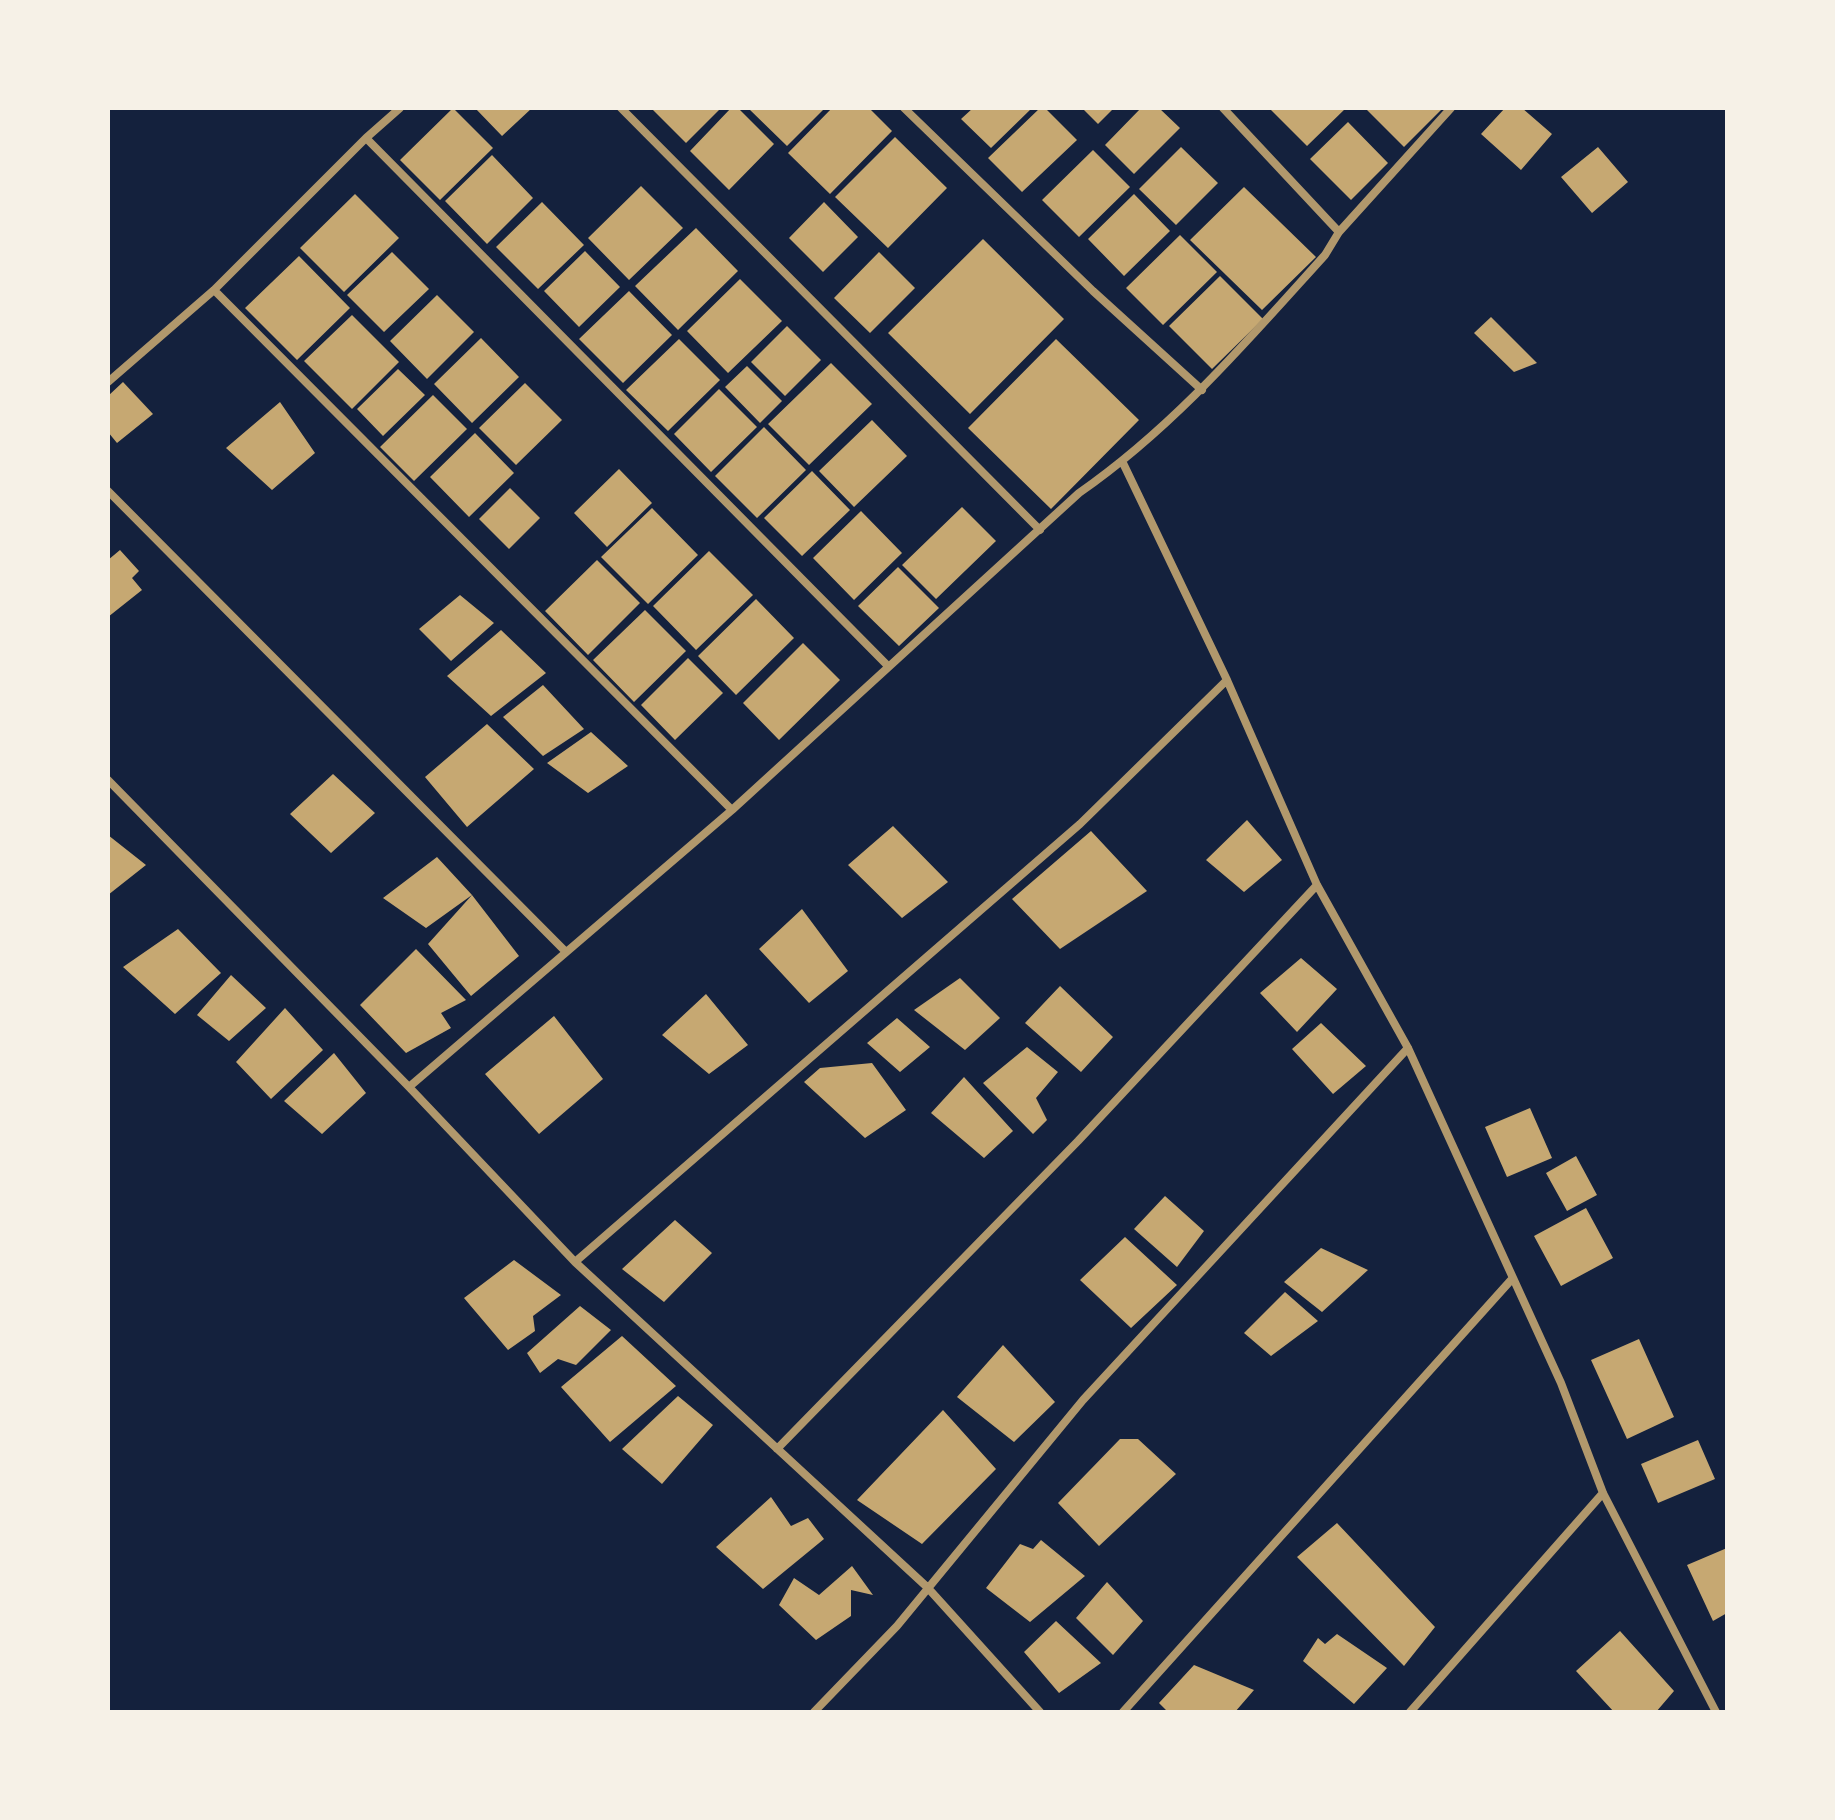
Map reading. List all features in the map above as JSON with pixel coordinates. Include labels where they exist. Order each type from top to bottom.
[{"type":"street","points":[[108,382],[214,290],[400,108]]},
{"type":"street","points":[[621,108],[1040,530]]},
{"type":"street","points":[[904,108],[1093,291],[1202,390]]},
{"type":"street","points":[[1223,108],[1339,232]]},
{"type":"street","points":[[409,1087],[732,810],[1079,493],[1123,463],[1202,390],[1325,255],[1339,232],[1451,108]]},
{"type":"street","points":[[366,138],[888,666]]},
{"type":"street","points":[[214,290],[732,810]]},
{"type":"street","points":[[1123,463],[1227,680],[1317,885],[1408,1048],[1561,1383],[1603,1493],[1716,1712]]},
{"type":"street","points":[[108,491],[565,951]]},
{"type":"street","points":[[575,1262],[1080,824],[1227,680]]},
{"type":"street","points":[[108,780],[409,1087],[575,1262],[927,1587],[1040,1712]]},
{"type":"street","points":[[777,1449],[1078,1141],[1317,885]]},
{"type":"street","points":[[814,1712],[897,1626],[1083,1400],[1408,1048]]},
{"type":"street","points":[[1123,1712],[1512,1279]]},
{"type":"street","points":[[1410,1712],[1603,1493]]},
{"type":"building","points":[[453,108],[493,148],[440,200],[400,160]]},
{"type":"building","points":[[475,108],[532,108],[502,136]]},
{"type":"building","points":[[651,108],[721,108],[686,143]]},
{"type":"building","points":[[731,108],[738,108],[774,144],[729,190],[690,151]]},
{"type":"building","points":[[748,108],[825,108],[787,146]]},
{"type":"building","points":[[832,108],[869,108],[892,131],[830,194],[788,153]]},
{"type":"building","points":[[973,108],[1032,108],[991,148],[961,119]]},
{"type":"building","points":[[1040,108],[1045,108],[1077,140],[1022,192],[988,158]]},
{"type":"building","points":[[1082,108],[1114,108],[1098,124]]},
{"type":"building","points":[[1141,108],[1159,108],[1180,128],[1134,174],[1105,145]]},
{"type":"building","points":[[1269,108],[1346,108],[1307,146]]},
{"type":"building","points":[[1365,108],[1443,108],[1404,147]]},
{"type":"building","points":[[1505,108],[1522,108],[1552,134],[1521,170],[1481,134]]},
{"type":"building","points":[[1348,122],[1388,163],[1351,200],[1310,159]]},
{"type":"building","points":[[895,137],[947,188],[888,248],[835,197]]},
{"type":"building","points":[[1181,147],[1218,183],[1176,225],[1139,189]]},
{"type":"building","points":[[1598,147],[1628,182],[1592,213],[1561,177]]},
{"type":"building","points":[[1093,150],[1130,187],[1079,237],[1042,200]]},
{"type":"building","points":[[492,155],[533,198],[487,244],[445,201]]},
{"type":"building","points":[[641,186],[683,228],[629,280],[588,238]]},
{"type":"building","points":[[1244,187],[1316,257],[1262,310],[1190,240]]},
{"type":"building","points":[[355,194],[399,238],[344,292],[300,248]]},
{"type":"building","points":[[1134,194],[1170,231],[1124,276],[1088,239]]},
{"type":"building","points":[[542,202],[584,245],[538,289],[496,247]]},
{"type":"building","points":[[824,202],[858,237],[823,272],[789,238]]},
{"type":"building","points":[[696,228],[738,271],[678,330],[635,286]]},
{"type":"building","points":[[1180,235],[1217,272],[1163,325],[1126,288]]},
{"type":"building","points":[[983,239],[1064,319],[970,414],[888,333]]},
{"type":"building","points":[[585,251],[620,287],[579,327],[544,291]]},
{"type":"building","points":[[392,252],[429,289],[384,332],[347,295]]},
{"type":"building","points":[[879,252],[915,288],[870,333],[834,298]]},
{"type":"building","points":[[299,256],[350,308],[297,360],[245,308]]},
{"type":"building","points":[[1220,276],[1263,319],[1212,369],[1169,326]]},
{"type":"building","points":[[740,279],[782,321],[728,373],[687,331]]},
{"type":"building","points":[[629,291],[672,335],[623,383],[579,339]]},
{"type":"building","points":[[437,295],[474,332],[427,379],[390,341]]},
{"type":"building","points":[[352,315],[399,362],[352,409],[304,361]]},
{"type":"building","points":[[1491,317],[1537,363],[1514,372],[1474,333]]},
{"type":"building","points":[[787,326],[821,360],[785,396],[751,362]]},
{"type":"building","points":[[481,338],[519,377],[472,423],[434,384]]},
{"type":"building","points":[[679,339],[720,380],[668,431],[626,390]]},
{"type":"building","points":[[1056,339],[1139,420],[1051,509],[968,428]]},
{"type":"building","points":[[831,363],[872,404],[809,465],[768,424]]},
{"type":"building","points":[[747,366],[782,401],[760,423],[725,387]]},
{"type":"building","points":[[398,369],[425,395],[383,436],[357,409]]},
{"type":"building","points":[[123,382],[153,414],[117,443],[108,432],[108,396]]},
{"type":"building","points":[[525,383],[562,420],[516,465],[479,428]]},
{"type":"building","points":[[719,389],[757,427],[711,472],[674,434]]},
{"type":"building","points":[[433,395],[467,429],[414,481],[380,447]]},
{"type":"building","points":[[280,402],[315,453],[272,490],[226,448]]},
{"type":"building","points":[[872,420],[907,456],[854,507],[819,471]]},
{"type":"building","points":[[764,427],[806,470],[757,518],[715,476]]},
{"type":"building","points":[[475,433],[514,473],[469,517],[430,477]]},
{"type":"building","points":[[619,469],[652,503],[607,547],[574,513]]},
{"type":"building","points":[[812,471],[850,510],[802,556],[764,518]]},
{"type":"building","points":[[510,488],[540,518],[509,549],[479,519]]},
{"type":"building","points":[[962,507],[996,541],[936,599],[902,565]]},
{"type":"building","points":[[652,508],[698,555],[648,604],[601,557]]},
{"type":"building","points":[[861,511],[902,553],[854,600],[813,558]]},
{"type":"building","points":[[120,550],[139,571],[132,578],[142,590],[108,617],[108,560]]},
{"type":"building","points":[[709,551],[753,595],[696,650],[653,606]]},
{"type":"building","points":[[597,560],[640,603],[588,655],[545,611]]},
{"type":"building","points":[[898,567],[939,608],[899,646],[858,606]]},
{"type":"building","points":[[460,595],[494,623],[451,661],[419,629]]},
{"type":"building","points":[[756,599],[794,638],[736,695],[698,656]]},
{"type":"building","points":[[645,610],[686,651],[634,702],[593,660]]},
{"type":"building","points":[[501,630],[546,673],[491,716],[447,676]]},
{"type":"building","points":[[803,643],[840,680],[779,740],[743,703]]},
{"type":"building","points":[[688,658],[723,693],[675,740],[641,705]]},
{"type":"building","points":[[543,685],[584,729],[543,756],[503,717]]},
{"type":"building","points":[[487,724],[534,769],[467,827],[425,777]]},
{"type":"building","points":[[591,732],[628,766],[588,793],[547,763]]},
{"type":"building","points":[[333,774],[375,813],[331,853],[290,814]]},
{"type":"building","points":[[1247,820],[1282,860],[1244,892],[1206,860]]},
{"type":"building","points":[[893,826],[948,882],[902,918],[848,865]]},
{"type":"building","points":[[1091,831],[1147,891],[1060,949],[1012,899]]},
{"type":"building","points":[[108,835],[146,865],[108,895]]},
{"type":"building","points":[[437,857],[472,895],[426,928],[383,898]]},
{"type":"building","points":[[472,895],[519,956],[471,996],[428,944]]},
{"type":"building","points":[[802,909],[848,971],[809,1003],[759,949]]},
{"type":"building","points":[[178,929],[221,973],[175,1014],[123,967]]},
{"type":"building","points":[[416,949],[466,1000],[441,1013],[451,1028],[406,1053],[360,1005]]},
{"type":"building","points":[[1301,958],[1337,989],[1297,1032],[1260,993]]},
{"type":"building","points":[[231,975],[266,1008],[229,1041],[197,1015]]},
{"type":"building","points":[[960,978],[1000,1018],[965,1050],[914,1010]]},
{"type":"building","points":[[1060,986],[1113,1037],[1081,1072],[1025,1023]]},
{"type":"building","points":[[706,994],[748,1045],[709,1074],[662,1035]]},
{"type":"building","points":[[285,1008],[323,1050],[271,1099],[236,1062]]},
{"type":"building","points":[[554,1016],[603,1079],[539,1134],[485,1074]]},
{"type":"building","points":[[897,1018],[930,1047],[900,1072],[867,1043]]},
{"type":"building","points":[[1321,1023],[1366,1066],[1333,1094],[1292,1049]]},
{"type":"building","points":[[1027,1047],[1058,1072],[1036,1098],[1047,1120],[1033,1134],[983,1083]]},
{"type":"building","points":[[334,1053],[366,1093],[322,1134],[284,1101]]},
{"type":"building","points":[[872,1063],[906,1110],[865,1138],[804,1082],[820,1068]]},
{"type":"building","points":[[964,1077],[1013,1131],[984,1158],[931,1113]]},
{"type":"building","points":[[1530,1108],[1552,1158],[1507,1177],[1485,1127]]},
{"type":"building","points":[[1576,1156],[1597,1195],[1567,1211],[1546,1173]]},
{"type":"building","points":[[1165,1196],[1204,1231],[1177,1267],[1134,1229]]},
{"type":"building","points":[[1586,1208],[1613,1258],[1561,1286],[1534,1236]]},
{"type":"building","points":[[675,1220],[712,1253],[664,1302],[622,1269]]},
{"type":"building","points":[[1125,1237],[1177,1285],[1131,1328],[1080,1280]]},
{"type":"building","points":[[1321,1248],[1368,1270],[1322,1312],[1284,1282]]},
{"type":"building","points":[[514,1260],[561,1295],[533,1316],[535,1331],[508,1350],[464,1298]]},
{"type":"building","points":[[1285,1292],[1318,1321],[1271,1356],[1244,1333]]},
{"type":"building","points":[[580,1306],[611,1330],[576,1365],[558,1359],[540,1373],[527,1353]]},
{"type":"building","points":[[622,1336],[676,1386],[610,1442],[561,1387]]},
{"type":"building","points":[[1639,1339],[1674,1417],[1627,1439],[1591,1360]]},
{"type":"building","points":[[1003,1345],[1055,1402],[1014,1442],[957,1397]]},
{"type":"building","points":[[678,1396],[713,1425],[662,1484],[622,1449]]},
{"type":"building","points":[[943,1410],[996,1469],[922,1544],[857,1500]]},
{"type":"building","points":[[1120,1439],[1138,1439],[1176,1474],[1099,1546],[1058,1503]]},
{"type":"building","points":[[1698,1440],[1715,1479],[1658,1503],[1641,1464]]},
{"type":"building","points":[[771,1497],[791,1526],[808,1518],[824,1539],[763,1589],[716,1547]]},
{"type":"building","points":[[1337,1523],[1435,1627],[1404,1666],[1297,1557]]},
{"type":"building","points":[[1041,1540],[1085,1576],[1030,1622],[986,1588],[1020,1544],[1033,1549]]},
{"type":"building","points":[[1727,1548],[1727,1613],[1713,1621],[1687,1565]]},
{"type":"building","points":[[852,1566],[873,1595],[851,1590],[851,1616],[816,1640],[779,1605],[794,1578],[819,1595]]},
{"type":"building","points":[[1107,1582],[1143,1621],[1113,1655],[1076,1618]]},
{"type":"building","points":[[1056,1621],[1101,1663],[1059,1693],[1024,1652]]},
{"type":"building","points":[[1620,1631],[1674,1691],[1656,1712],[1614,1712],[1576,1671]]},
{"type":"building","points":[[1337,1634],[1387,1668],[1354,1704],[1303,1661],[1318,1638],[1325,1644]]},
{"type":"building","points":[[1194,1665],[1254,1690],[1235,1712],[1168,1712],[1159,1703]]}]
